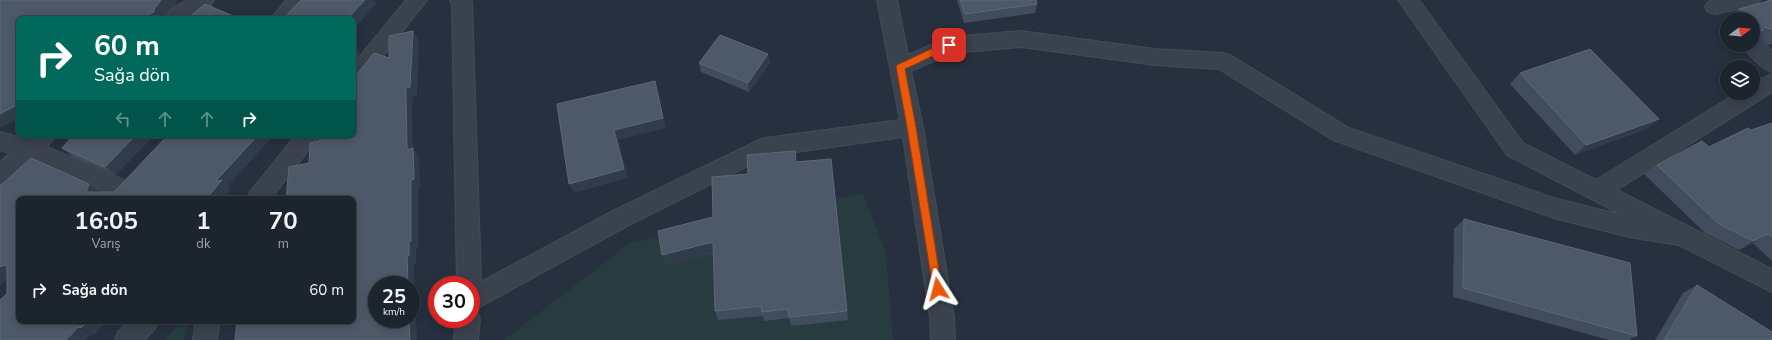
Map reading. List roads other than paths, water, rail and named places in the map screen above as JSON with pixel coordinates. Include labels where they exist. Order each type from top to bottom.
[{"type":"street","points":[[176,16],[204,0]]},
{"type":"street","points":[[283,16],[298,0]]},
{"type":"street","points":[[356,76],[417,0]]},
{"type":"street","points":[[460,0],[462,2],[464,62],[469,276]]},
{"type":"street","points":[[887,0],[912,127],[942,318],[943,340]]},
{"type":"street","points":[[1408,0],[1515,149],[1772,281]]},
{"type":"street","points":[[1717,9],[1750,0]]},
{"type":"street","points":[[900,67],[949,45],[1021,39],[1154,57],[1223,61],[1341,134],[1557,209],[1634,228],[1683,235]]},
{"type":"street","points":[[1760,52],[1772,64]]},
{"type":"street","points":[[1597,191],[1772,82]]},
{"type":"street","points":[[480,295],[619,219],[765,147],[912,127]]},
{"type":"street","points":[[260,196],[307,138]]},
{"type":"street","points":[[0,141],[37,142],[115,194],[136,173]]},
{"type":"street","points":[[0,175],[37,142]]},
{"type":"street","points":[[127,340],[143,324]]},
{"type":"street","points":[[205,340],[208,324]]},
{"type":"street","points":[[466,340],[467,328]]}]
